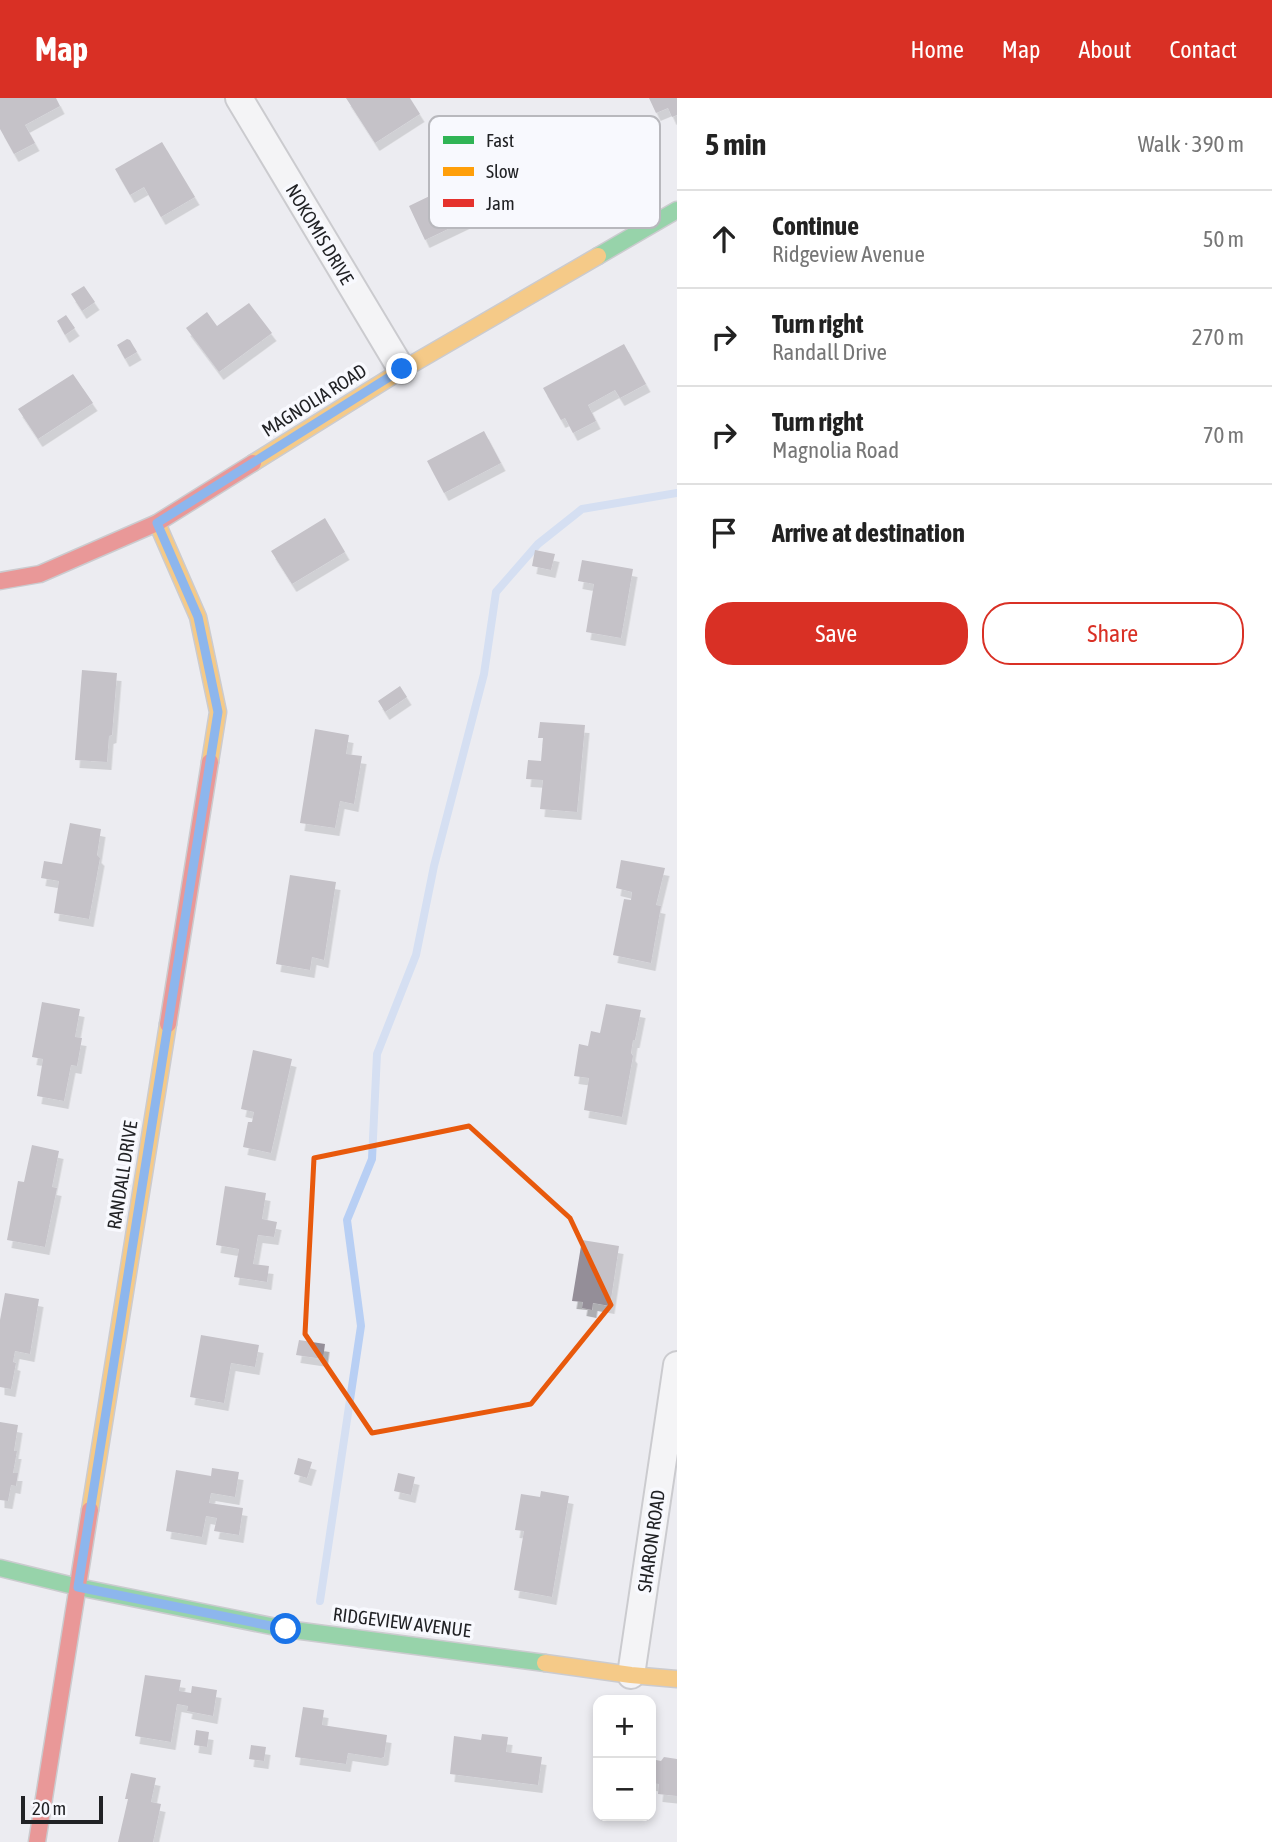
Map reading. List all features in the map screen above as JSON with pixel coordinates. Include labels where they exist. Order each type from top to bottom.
[{"type":"street","name":"NOKOMIS DRIVE","points":[[239,98],[402,369]]},
{"type":"street","name":"MAGNOLIA ROAD","points":[[660,220],[677,210]]},
{"type":"street","name":"MAGNOLIA ROAD","points":[[0,581],[40,574],[157,523],[402,369],[646,228]]},
{"type":"street","name":"RANDALL DRIVE","points":[[37,1842],[218,712],[198,617],[157,523]]},
{"type":"street","name":"SHARON ROAD","points":[[631,1675],[677,1365]]},
{"type":"street","name":"RIDGEVIEW AVENUE","points":[[0,1568],[78,1587],[286,1629],[677,1679]]},
{"type":"highlighted area","points":[[469,1126],[570,1218],[611,1305],[531,1404],[372,1433],[305,1334],[314,1158]]},
{"type":"building","points":[[0,98],[56,98],[60,106],[25,125],[35,143],[14,154],[0,129]]},
{"type":"building","points":[[346,98],[410,98],[420,114],[375,143]]},
{"type":"building","points":[[649,98],[677,98],[677,115],[672,117],[668,108],[656,113]]},
{"type":"building","points":[[162,142],[195,197],[161,217],[144,187],[130,195],[115,169]]},
{"type":"building","points":[[429,196],[429,228],[450,228],[425,240],[409,206]]},
{"type":"building","points":[[84,286],[95,302],[82,311],[71,294]]},
{"type":"building","points":[[249,303],[272,333],[219,372],[186,328],[207,312],[217,326]]},
{"type":"building","points":[[66,315],[75,328],[65,335],[57,321]]},
{"type":"building","points":[[127,339],[137,352],[125,359],[117,345]]},
{"type":"building","points":[[624,344],[646,384],[620,398],[615,390],[588,405],[596,421],[573,433],[565,418],[561,420],[543,388]]},
{"type":"building","points":[[73,374],[93,403],[38,439],[18,409]]},
{"type":"building","points":[[484,431],[501,463],[444,493],[427,461]]},
{"type":"building","points":[[325,518],[345,552],[292,584],[271,551]]},
{"type":"building","points":[[535,550],[555,554],[551,570],[532,566]]},
{"type":"building","points":[[582,560],[633,569],[621,638],[586,632],[594,584],[578,581]]},
{"type":"building","points":[[82,670],[117,673],[107,762],[75,760]]},
{"type":"building","points":[[400,686],[407,697],[385,712],[378,701]]},
{"type":"building","points":[[540,722],[585,725],[577,812],[540,809],[543,780],[526,779],[528,760],[541,761],[543,738],[538,738]]},
{"type":"building","points":[[315,729],[349,735],[346,754],[362,756],[354,804],[340,801],[335,828],[300,823]]},
{"type":"building","points":[[70,823],[101,829],[97,855],[100,858],[89,919],[54,913],[59,881],[41,878],[44,861],[62,864]]},
{"type":"building","points":[[621,860],[665,868],[656,905],[661,906],[651,963],[613,955],[624,899],[631,900],[632,892],[616,888]]},
{"type":"building","points":[[290,875],[336,882],[324,960],[312,957],[310,970],[276,964]]},
{"type":"building","points":[[42,1002],[80,1009],[75,1037],[82,1038],[77,1066],[71,1065],[64,1101],[37,1096],[43,1059],[32,1057]]},
{"type":"building","points":[[606,1004],[641,1010],[633,1040],[633,1056],[622,1117],[584,1110],[589,1078],[574,1076],[579,1044],[588,1046],[591,1031],[600,1033]]},
{"type":"building","points":[[253,1050],[292,1059],[271,1153],[243,1147],[248,1122],[252,1122],[254,1112],[241,1109]]},
{"type":"building","points":[[32,1145],[59,1151],[52,1187],[57,1188],[45,1247],[7,1240],[18,1181],[24,1182]]},
{"type":"building","points":[[225,1186],[266,1193],[262,1219],[277,1222],[274,1237],[258,1235],[253,1264],[269,1266],[267,1282],[234,1277],[239,1249],[216,1245]]},
{"type":"building","points":[[582,1240],[619,1246],[610,1306],[593,1303],[592,1310],[582,1308],[583,1302],[572,1301]]},
{"type":"building","points":[[5,1293],[39,1299],[30,1354],[15,1351],[13,1362],[16,1363],[11,1389],[0,1387],[0,1320]]},
{"type":"building","points":[[201,1335],[259,1345],[255,1367],[231,1363],[224,1403],[190,1397]]},
{"type":"building","points":[[299,1340],[325,1344],[323,1359],[296,1355]]},
{"type":"building","points":[[0,1422],[18,1425],[13,1473],[18,1473],[16,1486],[11,1485],[8,1501],[0,1500]]},
{"type":"building","points":[[298,1458],[312,1462],[307,1478],[294,1474]]},
{"type":"building","points":[[212,1468],[239,1472],[235,1497],[211,1493],[209,1503],[243,1508],[239,1535],[214,1531],[217,1518],[206,1516],[202,1537],[166,1531],[176,1470],[211,1476]]},
{"type":"building","points":[[398,1473],[415,1477],[411,1495],[394,1491]]},
{"type":"building","points":[[541,1491],[569,1496],[552,1597],[514,1590],[524,1531],[515,1530],[521,1494],[540,1497]]},
{"type":"building","points":[[145,1675],[181,1680],[179,1691],[191,1693],[192,1686],[217,1690],[213,1716],[187,1711],[188,1706],[177,1704],[171,1742],[135,1736]]},
{"type":"building","points":[[303,1707],[324,1710],[322,1725],[387,1735],[384,1757],[348,1753],[346,1764],[295,1757]]},
{"type":"building","points":[[196,1730],[209,1732],[207,1747],[194,1745]]},
{"type":"building","points":[[482,1734],[508,1737],[506,1752],[542,1757],[538,1785],[450,1774],[454,1736],[481,1740]]},
{"type":"building","points":[[251,1745],[266,1747],[264,1761],[249,1759]]},
{"type":"building","points":[[664,1757],[677,1759],[677,1796],[658,1794],[656,1760],[661,1761]]},
{"type":"building","points":[[131,1773],[156,1778],[151,1802],[161,1804],[153,1842],[118,1842]]},
{"type":"waterway","points":[[320,1601],[361,1326],[347,1220],[372,1159],[377,1054],[416,955],[434,866],[484,674],[496,592],[538,544],[582,509],[677,493]]},
{"type":"traffic: fast","points":[[660,220],[677,210]]},
{"type":"traffic: fast","points":[[598,256],[646,228]]},
{"type":"traffic: fast","points":[[0,1568],[78,1587],[286,1629],[545,1663]]},
{"type":"traffic: slow","points":[[253,463],[402,370],[598,256]]},
{"type":"traffic: slow","points":[[157,523],[198,617],[218,712],[210,762]]},
{"type":"traffic: slow","points":[[90,1510],[168,1024]]},
{"type":"traffic: slow","points":[[545,1663],[677,1679]]},
{"type":"traffic: jam","points":[[0,581],[40,574],[157,523],[253,463]]},
{"type":"traffic: jam","points":[[168,1024],[210,762]]},
{"type":"traffic: jam","points":[[37,1842],[90,1510]]},
{"type":"route","points":[[286,1629],[78,1587],[218,712],[198,617],[157,523],[402,369]]}]
